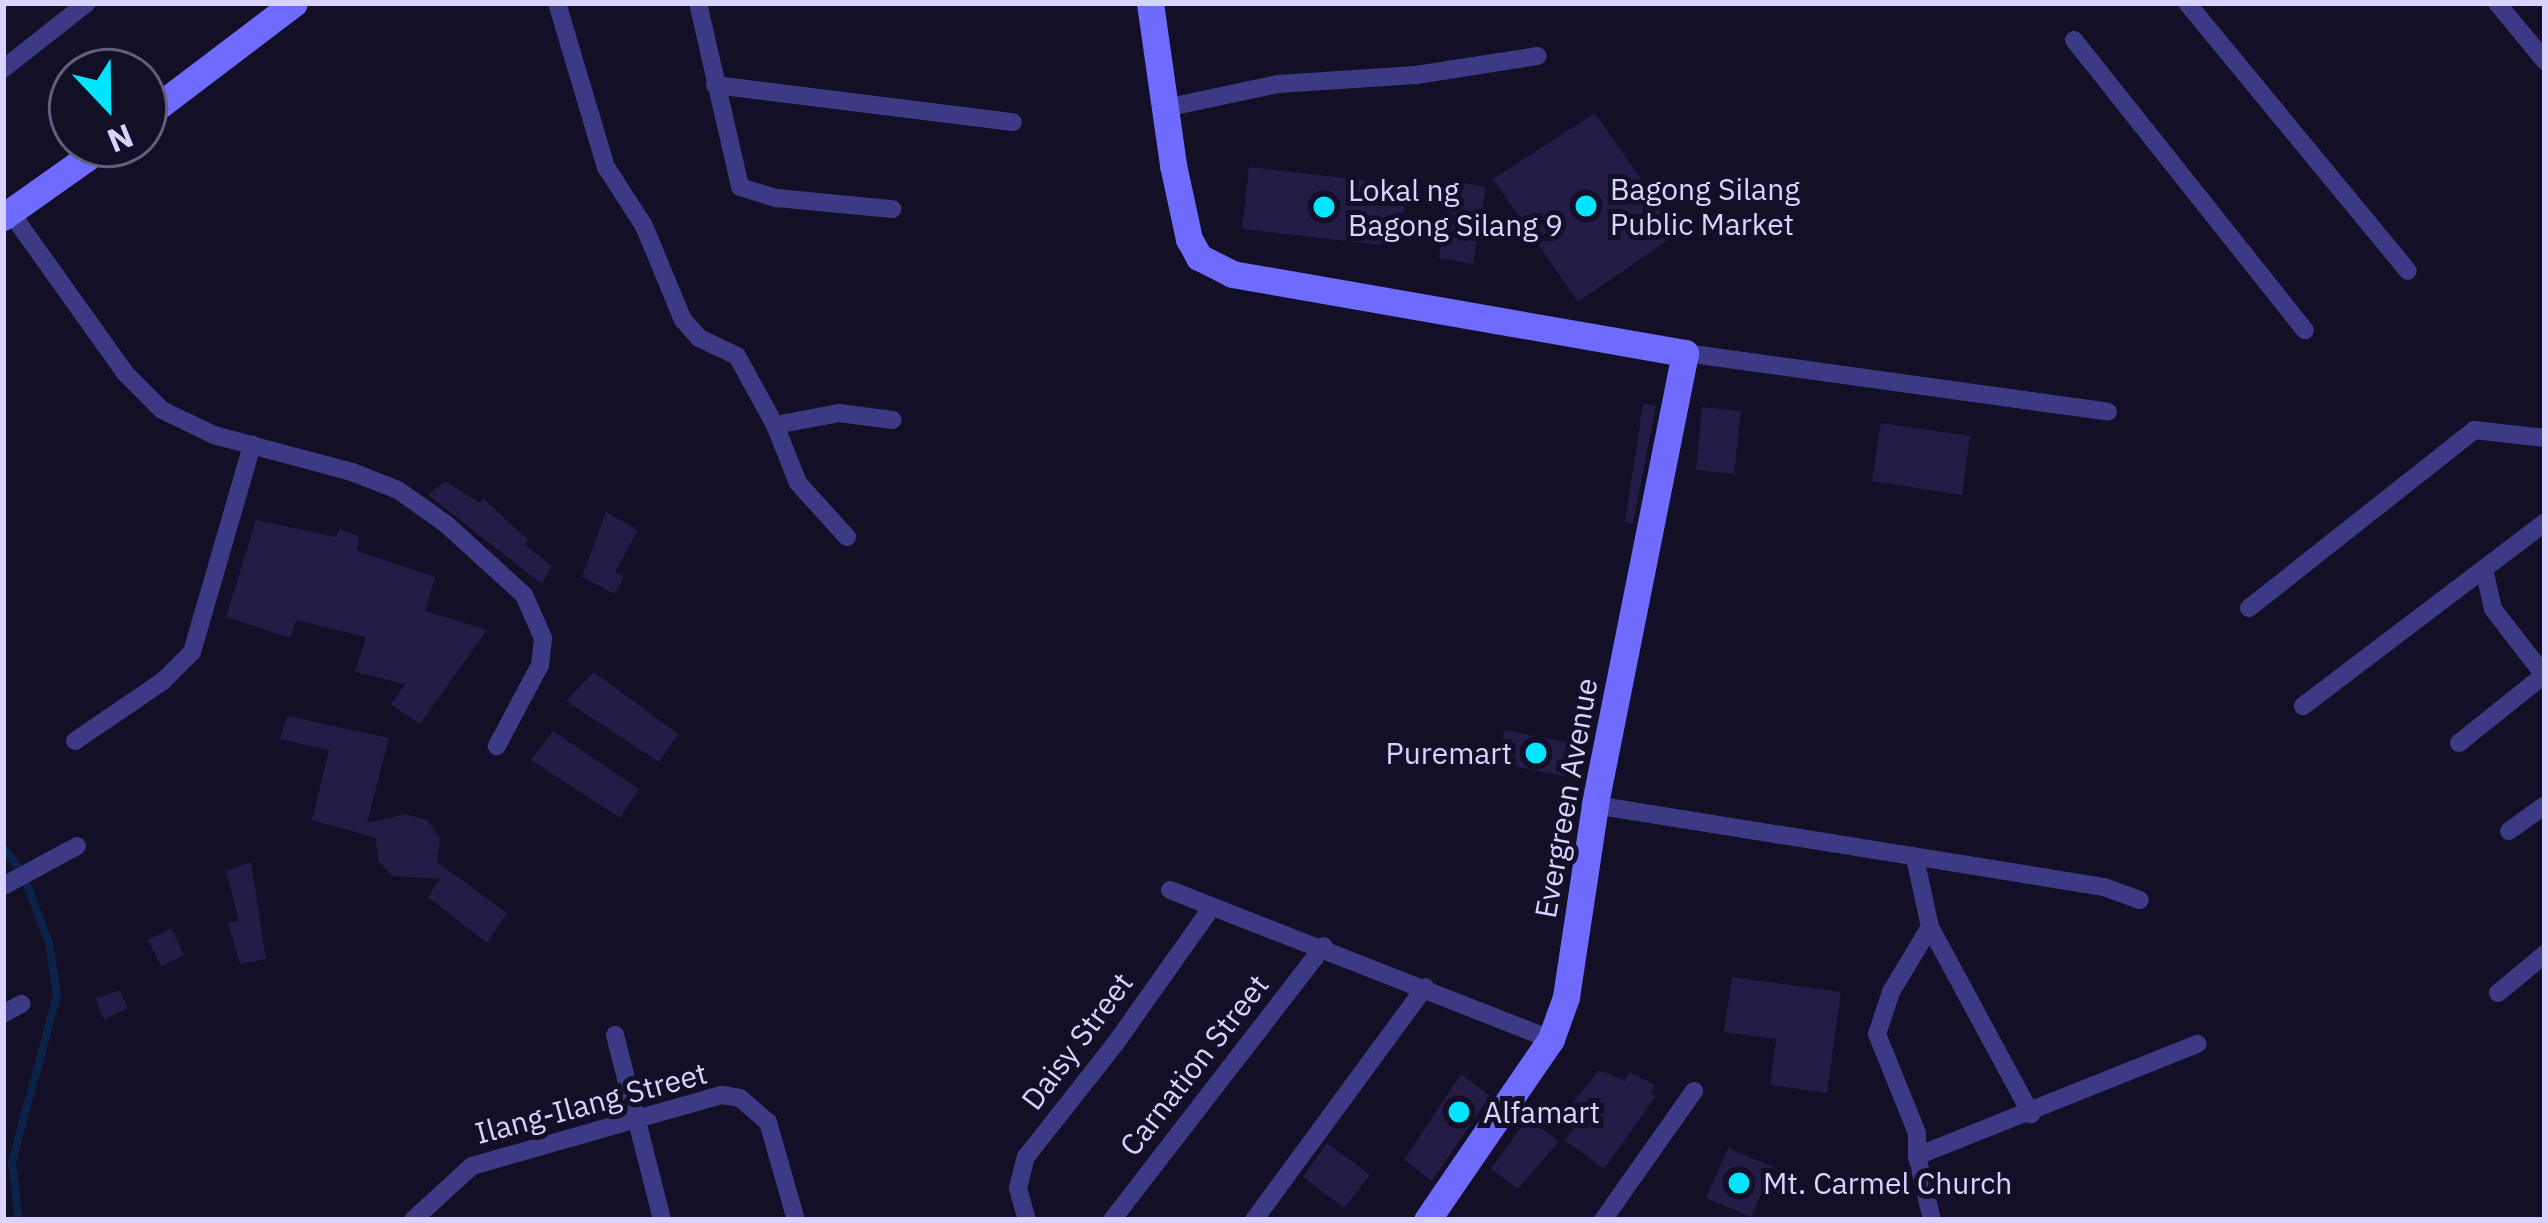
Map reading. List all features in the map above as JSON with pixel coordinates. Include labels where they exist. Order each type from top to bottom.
[{"type":"street","points":[[3,70],[87,3]]},
{"type":"street","points":[[168,99],[294,3]]},
{"type":"street","points":[[557,3],[606,167],[644,226],[683,320],[699,338],[737,356],[775,425],[798,483],[847,537]]},
{"type":"street","points":[[698,3],[737,183],[744,191],[892,209]]},
{"type":"street","points":[[1150,3],[1165,108],[1194,249],[1232,274],[1685,352],[2108,412]]},
{"type":"street","points":[[2187,3],[2408,272]]},
{"type":"street","points":[[2497,3],[2545,61]]},
{"type":"street","points":[[2074,40],[2305,330]]},
{"type":"street","points":[[1165,108],[1278,84],[1416,75],[1538,56]]},
{"type":"street","points":[[715,85],[1013,122]]},
{"type":"street","points":[[73,168],[7,215],[140,391],[193,427],[398,490],[446,524],[524,595],[543,638],[541,665],[497,746]]},
{"type":"street","name":"Evergreen Avenue","points":[[1427,1220],[1551,1039],[1566,997],[1595,806],[1685,352]]},
{"type":"street","points":[[775,425],[839,413],[893,420]]},
{"type":"street","points":[[2249,608],[2474,430],[2545,438]]},
{"type":"street","points":[[75,741],[163,681],[192,652],[252,445]]},
{"type":"street","points":[[2303,706],[2545,523]]},
{"type":"street","points":[[2459,743],[2544,675],[2493,609],[2483,569]]},
{"type":"street","points":[[2509,831],[2545,805]]},
{"type":"street","points":[[1595,806],[2104,886],[2140,900]]},
{"type":"street","points":[[3,886],[77,847]]},
{"type":"street","points":[[1915,858],[1930,928],[2031,1114]]},
{"type":"street","points":[[1171,890],[1324,946],[1551,1039]]},
{"type":"street","name":"Daisy Street","points":[[1028,1220],[1018,1188],[1026,1157],[1115,1044],[1212,907]]},
{"type":"street","points":[[1930,928],[1891,992],[1877,1034],[1917,1133],[1917,1156],[1932,1220]]},
{"type":"street","name":"Carnation Street","points":[[1112,1220],[1324,946]]},
{"type":"street","points":[[2498,993],[2545,954]]},
{"type":"street","points":[[1254,1220],[1425,987]]},
{"type":"street","points":[[3,1014],[22,1004]]},
{"type":"street","points":[[615,1035],[662,1220]]},
{"type":"street","points":[[1917,1156],[2197,1044]]},
{"type":"street","points":[[1603,1220],[1694,1090]]},
{"type":"street","name":"Ilang-Ilang Street","points":[[413,1220],[472,1166],[722,1095],[740,1098],[768,1122],[796,1220]]},
{"type":"building","name":"Bagong Silang Public Market","points":[[1595,113],[1678,233],[1578,302],[1493,179]]},
{"type":"building","name":"Lokal ng Bagong Silang 9","points":[[1249,167],[1407,185],[1399,247],[1242,229]]},
{"type":"building","points":[[1452,181],[1486,187],[1473,264],[1439,258]]},
{"type":"building","points":[[1643,404],[1656,406],[1633,524],[1625,522]]},
{"type":"building","points":[[1702,407],[1741,411],[1734,474],[1696,470]]},
{"type":"building","points":[[1881,423],[1970,436],[1962,495],[1872,481]]},
{"type":"building","points":[[445,481],[480,503],[483,498],[528,540],[525,545],[552,566],[542,584],[428,495]]},
{"type":"building","points":[[606,512],[638,530],[615,572],[624,577],[614,594],[582,577]]},
{"type":"building","points":[[256,520],[336,537],[339,529],[359,536],[357,551],[435,577],[425,611],[487,630],[420,724],[391,704],[405,684],[355,672],[366,637],[296,620],[290,638],[226,617]]},
{"type":"building","points":[[594,672],[678,734],[659,762],[566,701]]},
{"type":"building","points":[[287,716],[389,738],[367,823],[406,814],[427,820],[440,838],[437,862],[507,913],[487,943],[428,897],[440,879],[392,876],[378,861],[376,838],[312,820],[329,750],[280,739]]},
{"type":"building","name":"Puremart","points":[[1504,730],[1575,744],[1568,777],[1498,763]]},
{"type":"building","points":[[553,731],[639,789],[620,818],[531,760]]},
{"type":"building","points":[[251,862],[266,959],[240,964],[228,923],[239,921],[226,871]]},
{"type":"building","points":[[171,928],[184,955],[161,966],[148,940]]},
{"type":"building","points":[[1732,977],[1841,992],[1827,1093],[1770,1085],[1776,1039],[1724,1032]]},
{"type":"building","points":[[119,990],[128,1008],[104,1019],[95,999]]},
{"type":"building","points":[[1599,1070],[1625,1081],[1629,1072],[1655,1085],[1651,1094],[1656,1096],[1604,1169],[1565,1140],[1584,1114],[1572,1104]]},
{"type":"building","name":"Alfamart","points":[[1461,1074],[1490,1096],[1432,1181],[1404,1160]]},
{"type":"building","points":[[1527,1119],[1559,1141],[1518,1189],[1491,1169]]},
{"type":"building","points":[[1327,1143],[1370,1175],[1344,1208],[1303,1177]]},
{"type":"building","name":"Mt. Carmel Church","points":[[1728,1148],[1773,1167],[1751,1217],[1706,1198]]},
{"type":"waterway","points":[[3,847],[19,869]]},
{"type":"waterway","points":[[19,1220],[12,1162],[57,995],[49,943],[26,882]]},
{"type":"place","name":"Bagong Silang Public Market","points":[[1586,206]]},
{"type":"place","name":"Lokal ng Bagong Silang 9","points":[[1324,207]]},
{"type":"place","name":"Puremart","points":[[1536,753]]},
{"type":"place","name":"Alfamart","points":[[1459,1112]]},
{"type":"place","name":"Mt. Carmel Church","points":[[1739,1183]]}]
